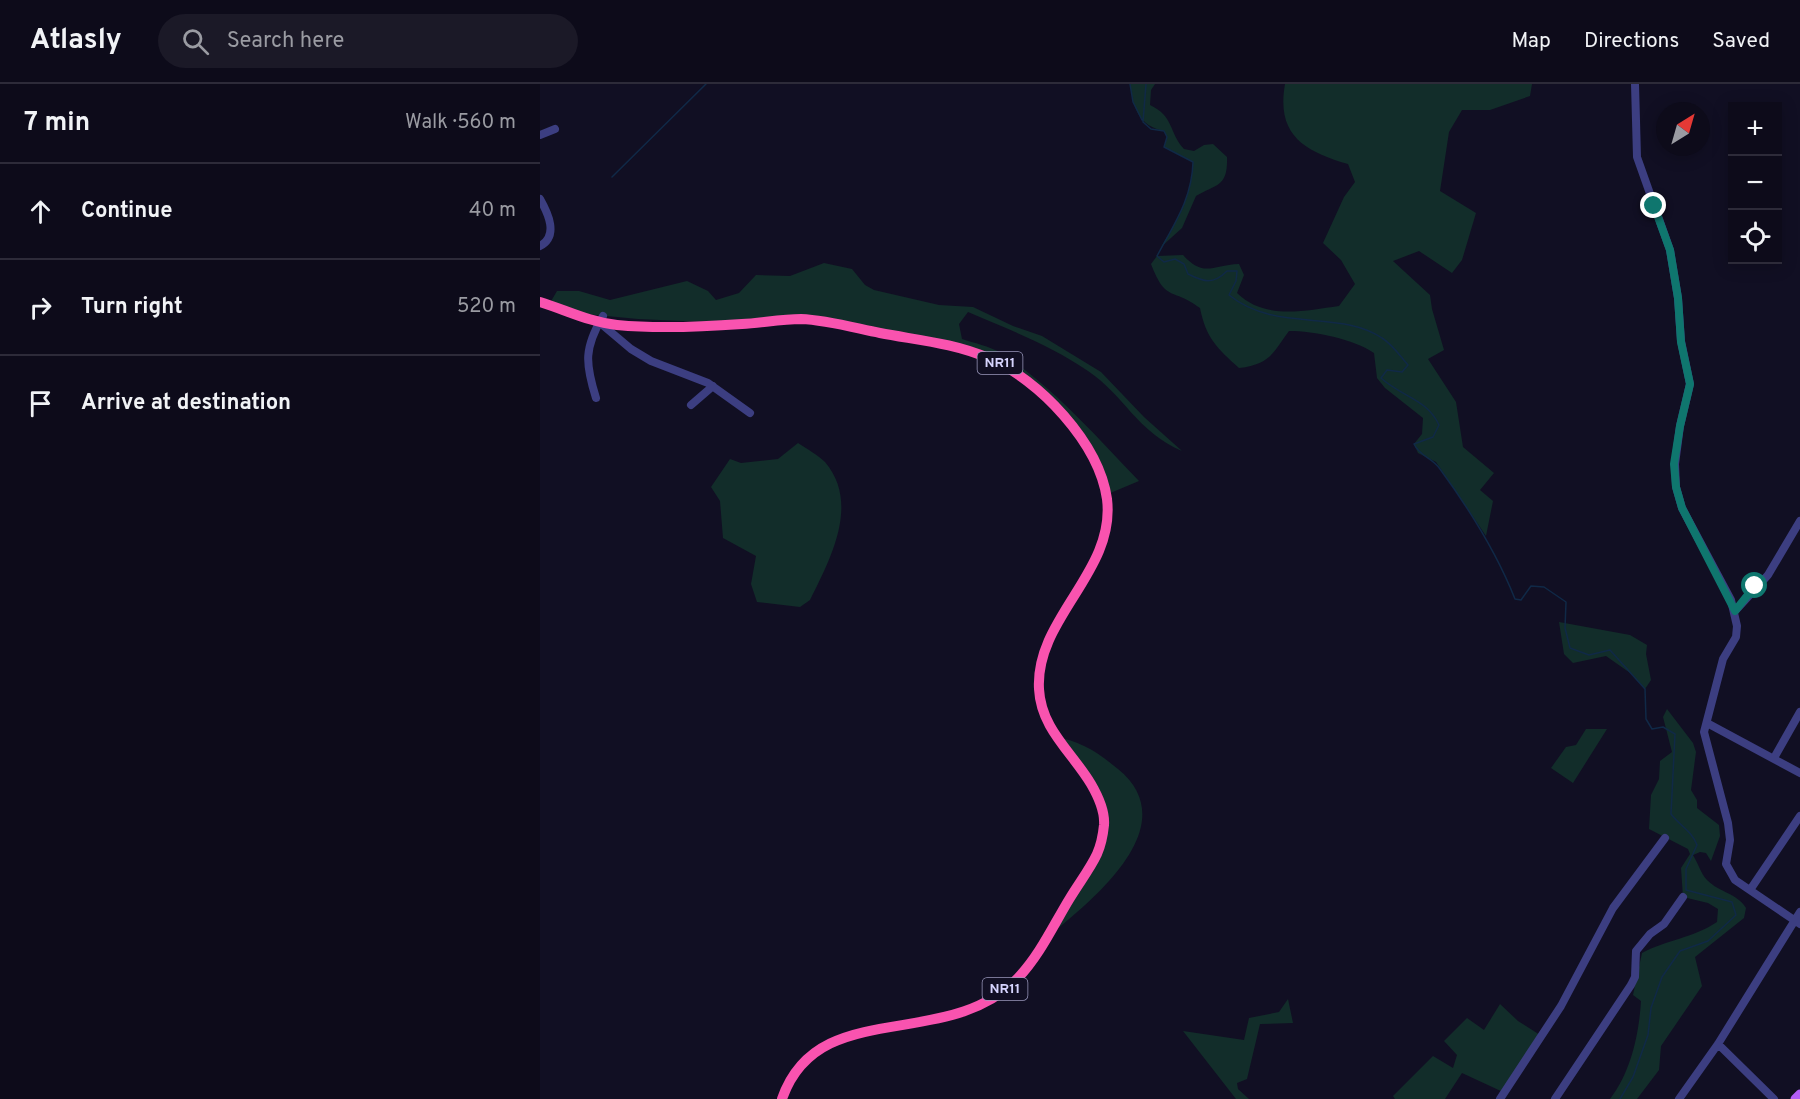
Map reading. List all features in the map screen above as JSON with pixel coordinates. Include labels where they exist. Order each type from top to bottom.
[{"type":"highway","name":"NR11","points":[[540,302],[601,319],[692,327],[801,319],[965,350],[1002,365],[1043,395],[1077,434],[1095,461],[1103,479],[1108,515],[1104,536],[1088,574],[1043,655],[1039,691],[1049,727],[1090,782],[1100,803],[1104,822],[1097,855],[1028,968],[998,994],[980,1006],[948,1018],[866,1031],[822,1045],[798,1068],[782,1099]]},
{"type":"main road","points":[[1795,1099],[1800,1094]]},
{"type":"street","points":[[1635,84],[1637,157],[1670,250],[1678,298],[1681,342],[1690,384],[1674,464],[1676,487],[1682,508],[1735,611],[1737,631],[1724,659],[1704,732],[1728,823],[1730,840],[1726,864],[1730,876],[1797,922]]},
{"type":"street","points":[[540,134],[555,129]]},
{"type":"street","points":[[540,199],[550,235],[548,241],[540,246]]},
{"type":"street","points":[[596,398],[588,371],[587,355],[591,336],[601,319],[631,350],[712,386],[750,413]]},
{"type":"street","points":[[692,405],[712,386]]},
{"type":"street","points":[[1735,611],[1768,574],[1800,520]]},
{"type":"street","points":[[1774,758],[1800,712]]},
{"type":"street","points":[[1707,723],[1800,773]]},
{"type":"street","points":[[1750,890],[1800,816]]},
{"type":"street","points":[[1500,1099],[1561,1005],[1613,908],[1665,838]]},
{"type":"street","points":[[1555,1099],[1631,985],[1635,977],[1635,951],[1664,924],[1683,897]]},
{"type":"street","points":[[1679,1099],[1718,1044],[1797,922],[1800,912]]},
{"type":"street","points":[[1718,1044],[1774,1099]]},
{"type":"green space","points":[[1130,84],[1155,84],[1151,90],[1150,105],[1163,114],[1184,149],[1194,151],[1204,145],[1213,144],[1227,157],[1226,174],[1223,179],[1196,196],[1182,228],[1161,247],[1183,207],[1190,185],[1193,162],[1164,147],[1167,137],[1164,131],[1155,129],[1139,115],[1135,108]]},
{"type":"green space","points":[[1285,84],[1532,84],[1530,96],[1490,110],[1462,110],[1449,132],[1440,191],[1476,213],[1462,260],[1452,273],[1419,251],[1393,261],[1430,295],[1444,350],[1428,359],[1456,402],[1463,447],[1494,473],[1480,490],[1493,501],[1486,536],[1436,462],[1418,453],[1414,444],[1422,434],[1423,418],[1385,388],[1377,378],[1374,353],[1356,344],[1333,337],[1310,332],[1289,331],[1274,352],[1264,361],[1239,368],[1209,335],[1200,308],[1166,290],[1156,276],[1151,264],[1157,256],[1183,255],[1190,262],[1203,268],[1239,264],[1244,275],[1237,293],[1248,302],[1260,307],[1285,312],[1339,306],[1355,284],[1341,260],[1323,243],[1344,197],[1355,182],[1348,164],[1306,146],[1289,128],[1283,102]]},
{"type":"green space","points":[[824,263],[852,269],[865,285],[874,290],[939,305],[973,307],[1013,326],[1042,336],[1101,372],[1144,417],[1182,451],[1153,434],[1112,391],[1088,371],[1030,339],[968,312],[959,324],[962,339],[1001,353],[1038,380],[1139,481],[1108,494],[1098,463],[1049,397],[990,355],[812,316],[704,322],[638,319],[575,313],[550,303],[557,291],[579,291],[610,300],[687,281],[708,291],[716,300],[739,293],[756,275],[790,276]]},
{"type":"green space","points":[[798,443],[825,462],[835,478],[840,495],[841,513],[838,531],[833,549],[810,600],[800,607],[757,602],[751,584],[756,556],[723,538],[720,501],[711,487],[730,459],[741,463],[778,459]]},
{"type":"green space","points":[[1559,622],[1630,635],[1647,645],[1646,654],[1651,680],[1645,689],[1633,675],[1606,656],[1573,663],[1564,654]]},
{"type":"green space","points":[[1667,709],[1693,743],[1696,752],[1691,790],[1697,800],[1697,808],[1719,825],[1720,836],[1711,861],[1706,853],[1700,852],[1693,855],[1707,880],[1738,899],[1746,908],[1744,918],[1695,957],[1702,986],[1661,1046],[1659,1070],[1637,1099],[1610,1099],[1629,1065],[1636,1039],[1641,1001],[1633,995],[1642,953],[1699,932],[1717,922],[1718,909],[1708,903],[1683,897],[1681,868],[1690,854],[1688,849],[1649,829],[1651,795],[1659,779],[1660,761],[1672,752],[1663,717]]},
{"type":"green space","points":[[1586,729],[1607,729],[1573,783],[1551,768],[1566,747],[1576,745]]},
{"type":"green space","points":[[1053,737],[1072,741],[1088,748],[1118,769],[1137,791],[1142,815],[1137,838],[1124,862],[1085,905],[1045,939],[1101,841],[1100,803]]},
{"type":"green space","points":[[1288,999],[1293,1023],[1260,1024],[1247,1079],[1237,1083],[1238,1089],[1249,1099],[1236,1099],[1183,1031],[1244,1040],[1249,1018],[1279,1012]]},
{"type":"green space","points":[[1500,1004],[1518,1021],[1540,1035],[1503,1092],[1462,1073],[1445,1099],[1395,1099],[1393,1096],[1433,1056],[1453,1068],[1457,1055],[1444,1041],[1467,1018],[1484,1030]]},
{"type":"waterway","points":[[612,177],[706,84]]},
{"type":"waterway","points":[[1130,84],[1133,102],[1142,120]]},
{"type":"waterway","points":[[1146,84],[1143,122],[1151,129],[1164,131],[1167,137],[1164,147],[1193,162],[1186,200],[1157,256],[1164,262],[1175,259],[1184,264],[1188,274],[1208,281],[1217,279],[1227,271],[1237,271],[1236,281],[1229,295],[1247,307],[1287,318],[1347,324],[1365,329],[1390,344],[1408,365],[1402,372],[1387,370],[1381,378],[1428,409],[1434,416],[1439,425],[1433,437],[1414,444],[1419,452],[1437,465],[1472,515],[1491,548],[1515,599],[1521,600],[1531,586],[1544,587],[1566,602],[1565,628],[1570,648],[1589,655],[1610,650],[1645,689],[1646,719],[1652,729],[1663,727],[1675,734],[1671,814],[1692,836],[1697,845],[1686,869],[1686,890],[1732,902],[1736,915],[1708,941],[1680,951],[1662,977],[1651,1008],[1648,1035],[1633,1077],[1620,1099]]},
{"type":"route","points":[[1654,206],[1670,250],[1678,298],[1681,342],[1690,384],[1674,464],[1676,487],[1682,508],[1724,585],[1735,611],[1755,586]]}]
